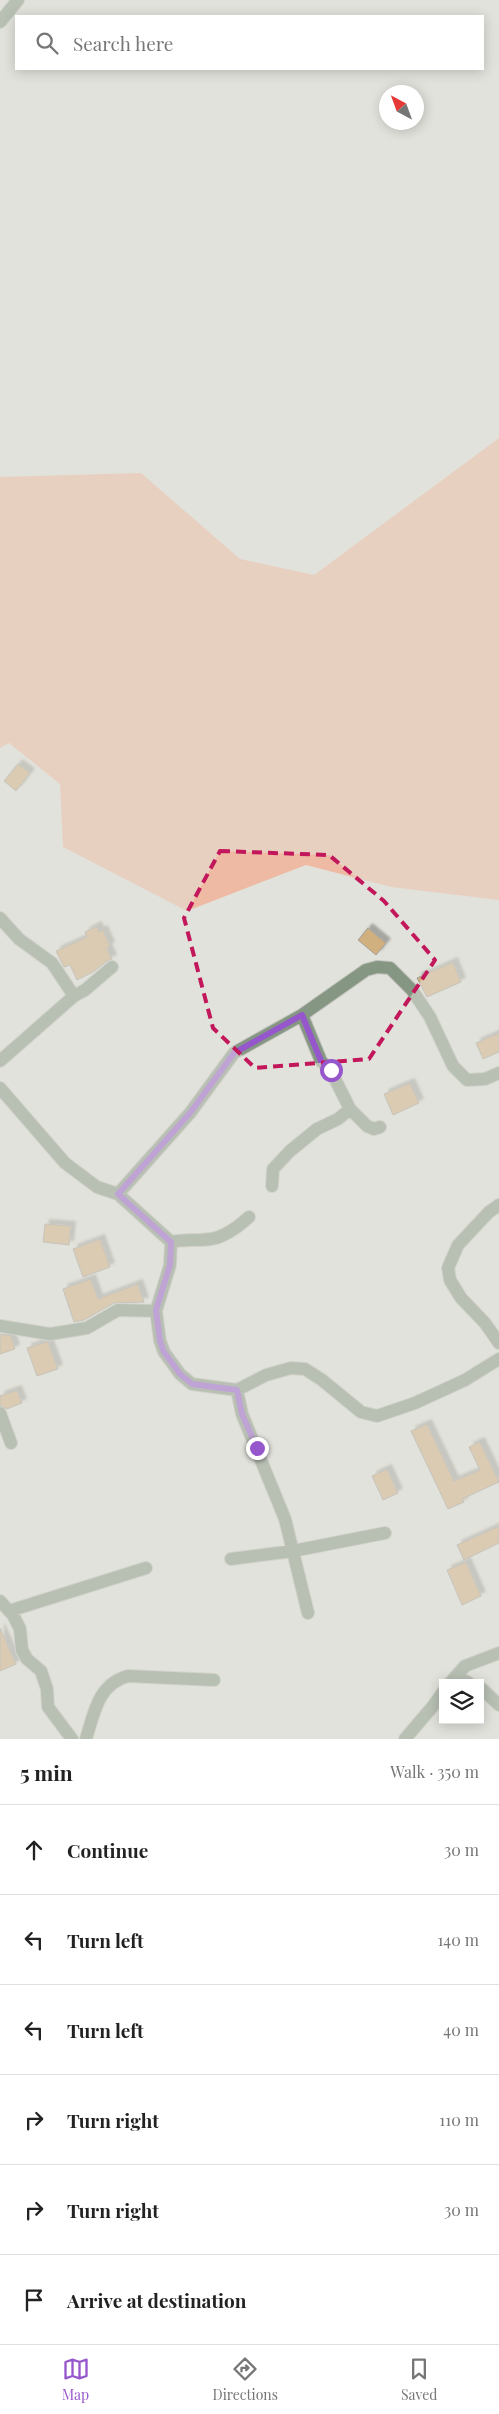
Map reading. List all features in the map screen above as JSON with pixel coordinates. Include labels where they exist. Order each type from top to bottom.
[{"type":"street","points":[[0,22],[18,0]]},
{"type":"street","points":[[0,918],[19,939],[52,963],[74,996]]},
{"type":"street","points":[[0,1061],[74,996],[85,990],[112,967]]},
{"type":"street","points":[[118,1194],[172,1135],[234,1053],[302,1015],[366,970],[377,967],[390,968],[412,990],[430,1017],[453,1066],[467,1080],[485,1079],[499,1073]]},
{"type":"street","points":[[302,1015],[321,1061],[331,1070],[350,1109],[367,1126],[374,1129],[380,1127]]},
{"type":"street","points":[[0,1088],[65,1163],[97,1187],[118,1194],[171,1242]]},
{"type":"street","points":[[272,1186],[273,1169],[290,1151],[317,1129],[338,1119],[350,1109]]},
{"type":"street","points":[[499,1206],[489,1212],[458,1245],[448,1268],[450,1280],[461,1298],[485,1323],[499,1343]]},
{"type":"street","points":[[171,1242],[187,1238],[212,1239],[238,1227],[249,1217]]},
{"type":"street","points":[[171,1242],[170,1265],[156,1310],[160,1341],[164,1352],[180,1374],[192,1384],[237,1390],[266,1375],[291,1368],[305,1369],[322,1380],[361,1412],[377,1416],[414,1404],[498,1364]]},
{"type":"street","points":[[0,1326],[50,1334],[87,1328],[118,1310],[156,1310]]},
{"type":"street","points":[[237,1390],[242,1414],[285,1519],[308,1613]]},
{"type":"street","points":[[0,1413],[11,1443]]},
{"type":"street","points":[[231,1559],[293,1551],[385,1533]]},
{"type":"street","points":[[9,1611],[146,1568]]},
{"type":"street","points":[[0,1601],[9,1611],[20,1629],[22,1650],[27,1659],[41,1671],[48,1707],[72,1739]]},
{"type":"street","points":[[453,1679],[473,1661],[499,1653]]},
{"type":"street","points":[[86,1739],[98,1698],[105,1688],[119,1678],[128,1676],[214,1680]]},
{"type":"street","points":[[484,1691],[499,1705]]},
{"type":"street","points":[[405,1739],[439,1698]]},
{"type":"highlighted area","points":[[220,851],[329,855],[384,901],[435,960],[369,1059],[255,1068],[213,1028],[184,918]]},
{"type":"shaded area","points":[[499,438],[499,900],[391,887],[306,865],[187,911],[63,847],[60,784],[9,743],[0,748],[0,477],[141,473],[240,559],[314,575]]},
{"type":"building","points":[[18,764],[30,773],[16,791],[4,781]]},
{"type":"building","points":[[97,926],[99,932],[103,930],[110,946],[107,948],[112,959],[77,980],[70,965],[64,967],[56,951],[87,937],[85,932]]},
{"type":"building","points":[[368,928],[386,943],[376,955],[358,940]]},
{"type":"building","points":[[453,962],[461,982],[427,997],[417,978]]},
{"type":"building","points":[[499,1033],[499,1052],[483,1059],[476,1043]]},
{"type":"building","points":[[410,1083],[419,1103],[393,1115],[384,1094]]},
{"type":"building","points":[[45,1224],[71,1226],[69,1245],[43,1242]]},
{"type":"building","points":[[100,1239],[110,1267],[83,1277],[73,1249]]},
{"type":"building","points":[[91,1279],[98,1299],[138,1284],[144,1302],[114,1303],[84,1320],[74,1322],[63,1289]]},
{"type":"building","points":[[0,1334],[11,1336],[15,1349],[0,1354]]},
{"type":"building","points":[[48,1342],[58,1369],[37,1376],[27,1348]]},
{"type":"building","points":[[17,1390],[22,1403],[7,1409],[0,1405],[0,1396]]},
{"type":"building","points":[[427,1424],[454,1481],[480,1470],[469,1447],[480,1442],[499,1482],[462,1499],[464,1502],[448,1509],[411,1431]]},
{"type":"building","points":[[387,1469],[398,1493],[383,1500],[372,1476]]},
{"type":"building","points":[[499,1526],[499,1543],[464,1560],[457,1545]]},
{"type":"building","points":[[466,1562],[481,1596],[462,1605],[447,1570]]},
{"type":"building","points":[[0,1628],[16,1664],[0,1671]]},
{"type":"route","points":[[257,1448],[242,1414],[237,1390],[192,1384],[180,1374],[164,1352],[160,1341],[156,1310],[170,1265],[171,1242],[118,1194],[190,1113],[213,1079],[234,1053],[302,1015],[321,1061],[331,1070]]}]
